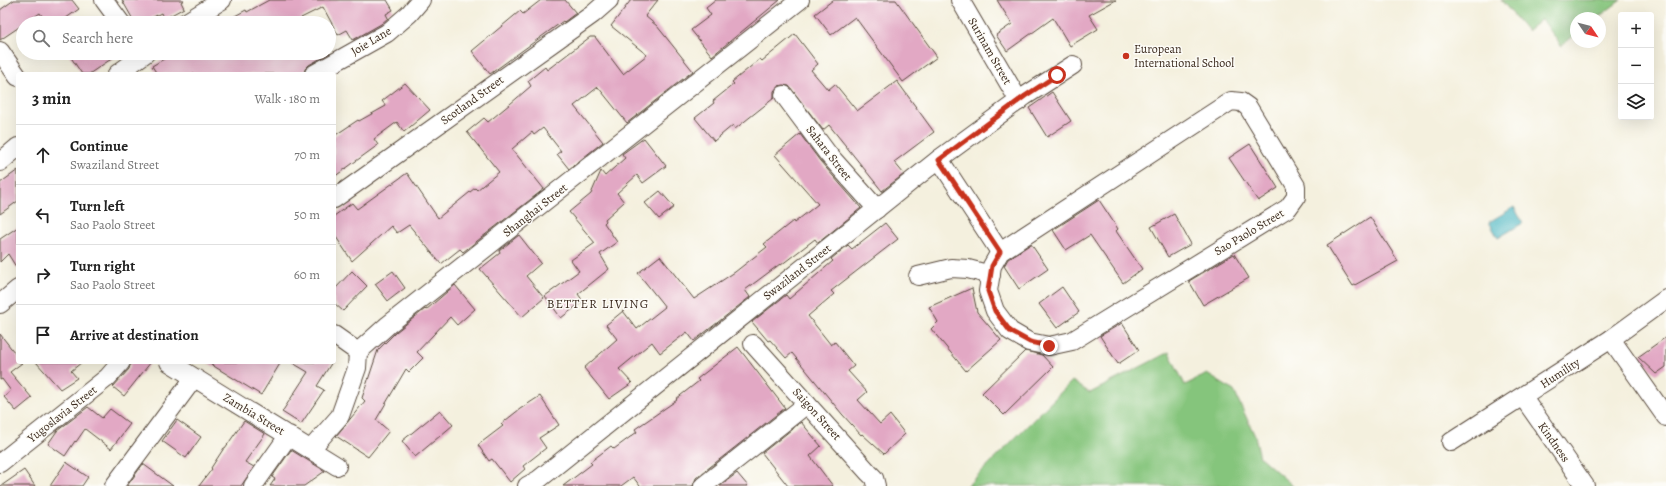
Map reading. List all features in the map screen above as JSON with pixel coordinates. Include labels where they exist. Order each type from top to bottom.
[{"type":"street","points":[[104,0],[116,16]]},
{"type":"street","points":[[196,16],[222,0]]},
{"type":"street","name":"Joie Lane","points":[[318,72],[387,33],[409,14],[421,0]]},
{"type":"street","name":"Scotland Street","points":[[336,198],[609,0]]},
{"type":"street","name":"Shanghai Street","points":[[358,352],[388,325],[800,0]]},
{"type":"street","name":"Surinam Street","points":[[960,0],[1019,101]]},
{"type":"street","points":[[0,51],[16,73]]},
{"type":"street","points":[[120,72],[136,60]]},
{"type":"street","name":"Swaziland Street","points":[[527,486],[538,480],[939,160],[1019,101],[1073,65]]},
{"type":"street","name":"Sahara Street","points":[[784,95],[828,154],[877,209]]},
{"type":"street","name":"Sao Paolo Street","points":[[1231,101],[1240,102],[1248,107],[1296,186],[1296,197],[1288,208],[1072,341],[1049,346],[1030,342],[1010,331],[995,311],[988,291],[992,266],[1000,252],[1231,101]]},
{"type":"street","points":[[0,162],[16,149]]},
{"type":"street","points":[[939,160],[1000,252]]},
{"type":"street","points":[[918,276],[951,268],[968,269],[990,275]]},
{"type":"street","points":[[0,304],[16,291]]},
{"type":"street","name":"Humility","points":[[1451,442],[1611,339],[1666,299]]},
{"type":"street","points":[[311,449],[340,416],[357,368],[358,352],[336,336]]},
{"type":"street","points":[[1611,339],[1666,417]]},
{"type":"street","name":"Saigon Street","points":[[753,344],[874,478],[876,486]]},
{"type":"street","name":"Yugoslavia Street","points":[[0,463],[108,377],[119,364]]},
{"type":"street","name":"Zambia Street","points":[[173,364],[337,466]]},
{"type":"street","points":[[114,486],[194,378]]},
{"type":"street","name":"Kindness","points":[[1523,397],[1585,486]]},
{"type":"street","points":[[703,486],[807,404]]},
{"type":"street","points":[[252,486],[289,435]]},
{"type":"green space","points":[[1501,0],[1621,0],[1605,12],[1570,12],[1570,39],[1561,46],[1542,19],[1527,31]]},
{"type":"green space","points":[[1169,352],[1185,385],[1207,374],[1234,391],[1255,436],[1260,457],[1293,486],[967,486],[1072,381],[1090,393]]},
{"type":"water","points":[[1514,207],[1523,223],[1498,238],[1489,222]]},
{"type":"building","points":[[14,0],[72,0],[79,9],[69,16],[42,16],[40,13],[36,16],[16,16],[16,29],[0,40],[0,10]]},
{"type":"building","points":[[122,0],[184,0],[181,2],[184,8],[169,16],[162,16],[161,13],[155,16],[131,16]]},
{"type":"building","points":[[269,0],[387,0],[393,10],[386,14],[388,18],[381,24],[353,40],[347,30],[338,35],[336,31],[336,16],[328,16],[323,7],[305,16],[235,16],[246,10],[247,12]]},
{"type":"building","points":[[541,0],[565,0],[576,13],[490,74],[472,51],[520,11],[523,14]]},
{"type":"building","points":[[631,0],[658,0],[645,16],[657,26],[693,71],[627,123],[598,87],[574,106],[603,142],[569,169],[557,154],[561,151],[543,128],[534,135],[532,132],[512,149],[544,189],[463,252],[460,249],[441,264],[409,225],[397,233],[391,226],[352,261],[336,237],[336,215],[352,203],[357,209],[407,173],[438,218],[475,188],[477,190],[499,172],[467,132],[484,118],[488,122],[510,104],[531,86],[528,81],[545,67],[547,70],[590,37],[595,37],[623,74],[647,55],[611,26]]},
{"type":"building","points":[[716,0],[780,0],[712,56],[691,30],[711,15],[706,8]]},
{"type":"building","points":[[833,0],[896,0],[937,57],[903,82],[855,17],[831,35],[815,14]]},
{"type":"building","points":[[997,0],[1116,0],[1089,15],[1098,29],[1070,46],[1053,18],[1007,51],[996,35],[1012,24]]},
{"type":"building","points":[[795,34],[818,64],[811,70],[828,90],[835,84],[857,111],[897,81],[934,132],[894,162],[904,174],[882,191],[829,125],[823,130],[789,86],[778,86],[774,91],[774,98],[735,129],[733,125],[714,141],[695,118],[734,84],[732,82],[760,59],[762,61]]},
{"type":"building","points":[[73,60],[110,60],[92,72],[81,72]]},
{"type":"building","points":[[162,60],[318,60],[309,65],[304,72],[156,72],[152,66]]},
{"type":"building","points":[[405,83],[430,110],[404,132],[397,122],[374,139],[378,145],[336,176],[336,135],[358,120],[359,121],[386,106],[382,101]]},
{"type":"building","points":[[1052,92],[1071,121],[1047,137],[1029,108]]},
{"type":"building","points":[[800,134],[820,161],[861,208],[818,243],[815,239],[745,290],[750,297],[694,341],[687,332],[660,353],[652,342],[619,369],[632,383],[609,399],[584,368],[617,339],[606,325],[623,311],[637,329],[665,307],[638,273],[660,256],[694,299],[735,272],[767,247],[764,244],[793,221],[794,223],[818,204],[775,155]]},
{"type":"building","points":[[644,138],[666,166],[643,183],[637,175],[617,193],[624,202],[605,219],[606,221],[604,223],[617,242],[600,254],[609,269],[578,294],[583,301],[561,318],[545,296],[579,271],[571,260],[595,243],[569,212],[591,194],[601,171],[605,176],[625,158],[622,154]]},
{"type":"building","points":[[1250,144],[1278,188],[1258,201],[1229,158]]},
{"type":"building","points":[[16,171],[16,202],[0,214],[0,183]]},
{"type":"building","points":[[660,191],[674,207],[659,219],[645,203]]},
{"type":"building","points":[[1099,200],[1118,229],[1116,231],[1142,269],[1123,283],[1090,235],[1066,250],[1053,230]]},
{"type":"building","points":[[1174,214],[1191,244],[1168,257],[1151,227]]},
{"type":"building","points":[[1370,217],[1398,261],[1353,286],[1327,245]]},
{"type":"building","points":[[885,223],[898,239],[831,291],[834,294],[808,316],[831,345],[835,342],[854,366],[848,371],[867,392],[858,400],[880,424],[890,415],[905,434],[884,454],[862,434],[861,435],[792,353],[786,358],[770,340],[768,341],[752,322],[786,295],[789,299],[833,261],[831,259],[848,245],[852,249]]},
{"type":"building","points":[[16,228],[16,267],[8,254],[0,262],[0,239]]},
{"type":"building","points":[[519,235],[541,263],[526,276],[544,298],[522,317],[480,269]]},
{"type":"building","points":[[1031,244],[1048,269],[1019,289],[1004,266],[1008,259]]},
{"type":"building","points":[[1234,254],[1249,278],[1203,305],[1189,281]]},
{"type":"building","points":[[352,271],[367,286],[343,311],[336,305],[336,288]]},
{"type":"building","points":[[393,271],[405,288],[388,301],[375,284]]},
{"type":"building","points":[[455,285],[475,309],[457,325],[450,317],[417,352],[423,358],[409,372],[406,369],[376,420],[389,431],[368,457],[336,436],[365,401],[362,398],[378,350],[396,332],[425,309],[426,310]]},
{"type":"building","points":[[1062,287],[1079,312],[1057,328],[1039,304]]},
{"type":"building","points":[[972,288],[977,312],[1001,340],[966,371],[931,329],[938,322],[929,307]]},
{"type":"building","points":[[1122,323],[1139,350],[1118,364],[1100,336]]},
{"type":"building","points":[[0,334],[16,354],[16,364],[21,364],[10,372],[32,398],[16,411],[4,397],[11,391],[2,379],[0,380]]},
{"type":"building","points":[[1666,337],[1666,367],[1656,374],[1638,357]]},
{"type":"building","points":[[738,347],[785,408],[696,478],[693,486],[640,486],[633,477],[621,486],[563,486],[592,464],[590,462],[611,446],[614,449],[637,432],[635,429],[677,400],[676,399],[699,381],[697,379]]},
{"type":"building","points":[[1025,351],[1042,355],[1053,367],[1004,415],[982,393]]},
{"type":"building","points":[[38,364],[80,364],[71,371],[77,378],[60,389]]},
{"type":"building","points":[[130,364],[149,364],[124,396],[113,387],[129,369]]},
{"type":"building","points":[[210,364],[280,364],[261,395]]},
{"type":"building","points":[[294,364],[331,364],[317,386],[324,390],[301,424],[282,412],[308,372]]},
{"type":"building","points":[[540,396],[559,425],[539,438],[546,448],[523,466],[525,469],[510,482],[492,459],[489,461],[478,445],[503,426],[501,424]]},
{"type":"building","points":[[88,407],[102,418],[110,409],[130,424],[111,449],[85,429],[65,456],[48,444],[57,431]]},
{"type":"building","points":[[440,410],[453,425],[415,457],[402,441]]},
{"type":"building","points":[[177,420],[201,437],[186,458],[162,441]]},
{"type":"building","points":[[244,421],[265,434],[245,462],[254,467],[241,486],[199,486],[212,469],[211,468],[224,448]]},
{"type":"building","points":[[801,422],[821,446],[810,456],[833,486],[788,486],[762,453]]},
{"type":"building","points":[[291,450],[325,471],[304,486],[270,486],[275,479],[272,477]]},
{"type":"building","points":[[66,462],[88,477],[82,486],[50,486]]},
{"type":"building","points":[[143,464],[173,486],[127,486]]},
{"type":"building","points":[[24,470],[35,486],[1,486]]},
{"type":"building","points":[[737,473],[748,486],[720,486]]},
{"type":"place","name":"European International School","points":[[1126,56]]},
{"type":"district","name":"BETTER LIVING","points":[[598,303]]},
{"type":"route","points":[[1049,346],[1030,342],[1010,331],[995,311],[988,291],[992,266],[1000,252],[939,160],[1025,96],[1057,75]]}]
